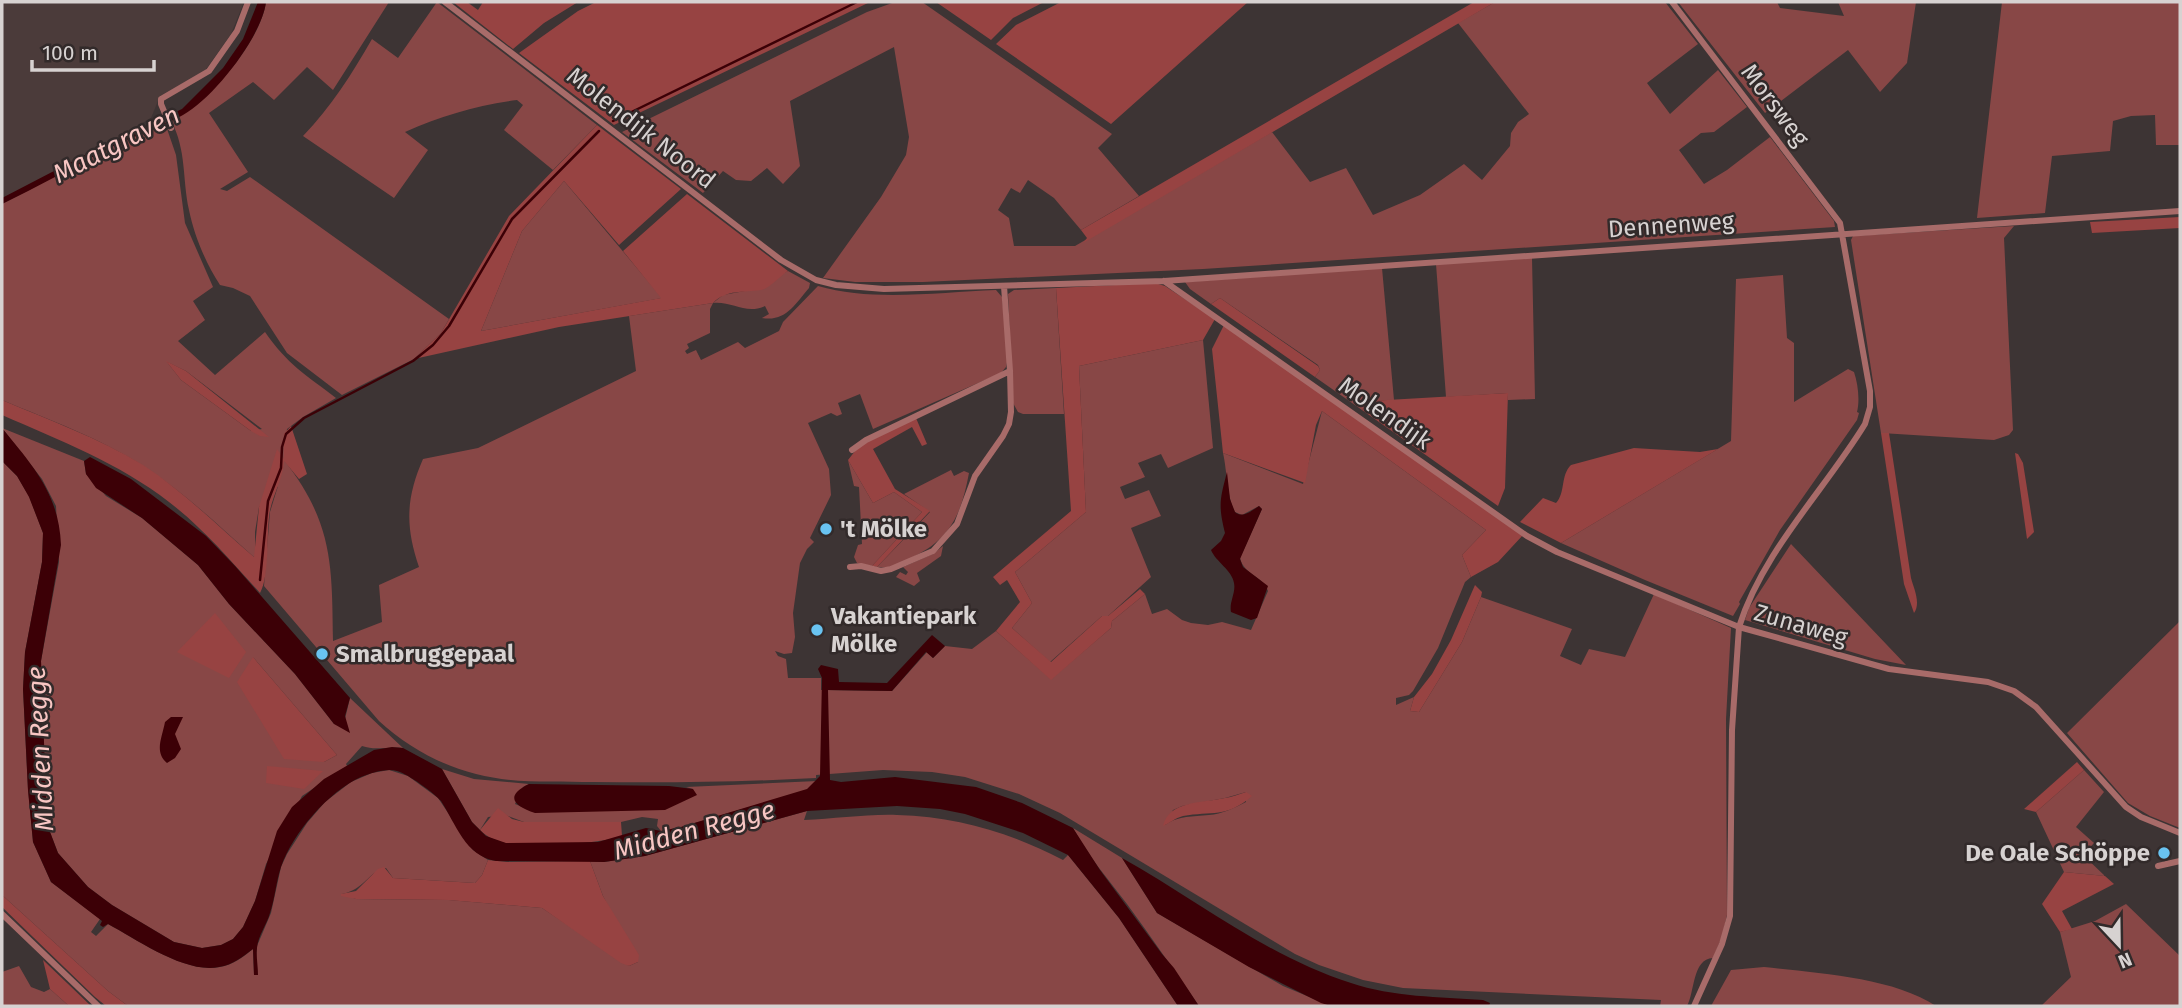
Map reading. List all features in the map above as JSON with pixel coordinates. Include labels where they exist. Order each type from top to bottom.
[{"type":"street","points":[[170,126],[161,99],[209,71],[237,31],[248,2]]},
{"type":"street","name":"Molendijk Noord","points":[[445,2],[781,260],[816,280],[836,285],[884,289],[1004,286]]},
{"type":"street","name":"Morsweg","points":[[1672,2],[1838,219],[1843,233]]},
{"type":"street","name":"Dennenweg","points":[[1164,281],[2180,211]]},
{"type":"street","points":[[1739,627],[1773,558],[1857,436],[1869,413],[1869,385],[1843,233]]},
{"type":"street","points":[[850,567],[861,566],[885,571],[933,551],[957,524],[975,476],[1009,424],[1010,371],[1004,286],[1164,281]]},
{"type":"street","name":"Molendijk","points":[[1164,281],[1527,536],[1557,552],[1739,627]]},
{"type":"street","points":[[852,450],[866,440],[1010,371]]},
{"type":"street","name":"Zunaweg","points":[[1695,1006],[1722,944],[1730,916],[1732,730],[1739,627],[1889,669],[1982,681],[2014,691],[2036,707],[2122,804],[2141,817],[2180,833]]},
{"type":"street","points":[[2158,866],[2180,861]]},
{"type":"street","points":[[2,914],[98,1006]]},
{"type":"shaded area","points":[[2,2],[244,2],[231,34],[204,72],[160,96],[151,118],[2,205]]},
{"type":"shaded area","points":[[266,2],[389,2],[333,90],[307,67],[274,100],[253,82],[209,113],[248,172],[220,189],[227,191],[250,177],[449,319],[441,333],[414,359],[342,395],[287,353],[250,296],[220,285],[215,277],[191,220],[180,143],[171,120],[201,100],[230,70],[254,35]]},
{"type":"shaded area","points":[[437,2],[597,125],[553,170],[504,130],[523,105],[517,100],[460,112],[405,132],[428,150],[394,198],[303,136],[323,114],[372,39],[398,58]]},
{"type":"shaded area","points":[[453,2],[467,2],[478,10],[483,2],[578,2],[544,23],[513,49]]},
{"type":"shaded area","points":[[596,2],[870,2],[614,125],[519,53],[578,11]]},
{"type":"shaded area","points":[[895,2],[922,2],[1112,134],[1098,148],[1139,196],[1081,230],[1054,198],[1028,180],[1020,193],[1011,188],[998,210],[1009,218],[1014,246],[1075,246],[1272,132],[1310,182],[1346,168],[1373,215],[1420,195],[1464,164],[1482,180],[1510,146],[1511,133],[1518,122],[1529,114],[1458,23],[1495,2],[1665,2],[1698,44],[1647,83],[1670,114],[1718,70],[1747,107],[1714,132],[1701,133],[1679,150],[1704,184],[1770,137],[1834,221],[1835,227],[1203,269],[923,282],[855,282],[823,278],[881,197],[906,155],[909,137],[894,47],[790,101],[800,166],[783,184],[767,168],[751,181],[736,180],[723,171],[703,193],[622,132],[867,12]]},
{"type":"shaded area","points":[[936,2],[1044,2],[1013,18],[991,40]]},
{"type":"shaded area","points":[[1061,2],[1248,2],[1111,124],[996,44],[1016,25]]},
{"type":"shaded area","points":[[1474,2],[1495,2],[1083,243],[1087,238],[1081,230]]},
{"type":"shaded area","points":[[1678,2],[1777,2],[1780,8],[1844,16],[1838,2],[1916,2],[1907,63],[1880,92],[1848,50],[1765,113]]},
{"type":"shaded area","points":[[2002,2],[2180,2],[2180,145],[2156,145],[2155,115],[2131,116],[2113,121],[2110,151],[2052,156],[2045,213],[1977,218]]},
{"type":"shaded area","points":[[165,123],[176,155],[185,223],[213,287],[193,301],[205,320],[178,341],[215,375],[265,332],[289,361],[336,398],[287,429],[284,460],[312,504],[321,525],[330,567],[333,641],[382,622],[379,585],[419,567],[411,538],[409,512],[413,487],[423,459],[478,448],[636,371],[629,316],[713,303],[710,309],[710,333],[687,344],[689,348],[685,351],[687,354],[696,350],[701,360],[738,342],[745,348],[779,331],[783,322],[818,286],[883,295],[996,290],[1002,297],[1008,358],[1001,373],[873,429],[860,394],[838,403],[842,414],[837,416],[831,413],[808,423],[829,469],[831,495],[810,538],[814,542],[800,563],[793,613],[795,637],[792,653],[775,651],[778,656],[786,659],[788,678],[821,678],[821,690],[892,691],[927,652],[933,658],[945,646],[972,649],[996,631],[1051,679],[1111,628],[1112,621],[1145,594],[1152,614],[1167,609],[1191,623],[1208,625],[1222,622],[1251,630],[1268,591],[1262,582],[1245,568],[1240,558],[1262,509],[1259,506],[1242,515],[1235,512],[1223,453],[1303,484],[1322,411],[1486,530],[1462,555],[1471,577],[1465,582],[1438,648],[1413,691],[1409,695],[1396,698],[1396,705],[1414,697],[1410,711],[1419,712],[1462,642],[1481,597],[1572,629],[1560,656],[1581,665],[1589,649],[1625,657],[1654,594],[1731,628],[1726,719],[1727,915],[1713,958],[1701,964],[1687,1006],[1660,1006],[1661,1000],[1403,988],[1363,980],[1295,954],[1060,813],[1019,794],[965,777],[932,772],[883,770],[816,775],[816,778],[760,780],[534,781],[476,774],[424,754],[379,721],[264,586],[270,512],[278,486],[259,507],[255,558],[187,498],[127,456],[92,438],[2,400],[2,204],[105,150]],"holes":[[[167,362],[186,371],[262,429],[251,431],[181,380]],[[1246,792],[1246,802],[1228,810],[1181,818],[1165,825],[1173,810],[1182,806]]]},
{"type":"shaded area","points":[[597,125],[681,189],[619,245],[564,181],[522,231],[481,331],[661,298],[623,251],[687,194],[788,271],[764,289],[724,295],[713,303],[559,327],[414,359],[441,333],[509,216]]},
{"type":"shaded area","points":[[564,181],[662,298],[481,331],[522,231]]},
{"type":"shaded area","points":[[2180,217],[2180,228],[2092,233],[2090,222]]},
{"type":"shaded area","points":[[2014,226],[2004,238],[2013,430],[2009,435],[1994,440],[1881,433],[1851,240],[1853,236]]},
{"type":"shaded area","points":[[1532,258],[1535,399],[1508,400],[1508,393],[1446,397],[1436,264]]},
{"type":"shaded area","points":[[1382,268],[1394,400],[1370,401],[1362,410],[1315,377],[1320,370],[1318,365],[1220,298],[1211,304],[1190,289],[1185,282]]},
{"type":"shaded area","points":[[788,271],[810,283],[794,306],[784,314],[770,319],[762,318],[769,314],[765,306],[752,309],[713,303],[723,295],[750,290]]},
{"type":"shaded area","points":[[1783,275],[1787,338],[1794,343],[1794,402],[1848,369],[1854,372],[1859,413],[1857,420],[1780,530],[1733,616],[1561,543],[1731,441],[1736,279]]},
{"type":"shaded area","points":[[1155,283],[1165,286],[1215,319],[1203,340],[1079,366],[1086,512],[1015,572],[1032,603],[1012,628],[1051,662],[1102,616],[1108,616],[1140,589],[1145,594],[1112,621],[1111,628],[1051,680],[996,631],[1020,602],[1007,580],[1000,585],[993,577],[1071,511],[1056,288]]},
{"type":"shaded area","points":[[1056,288],[1064,414],[1023,414],[1018,412],[1013,403],[1008,294],[1014,290]]},
{"type":"shaded area","points":[[1220,298],[1318,366],[1320,370],[1315,377],[1211,304]]},
{"type":"shaded area","points":[[1224,325],[1523,535],[1498,562],[1471,577],[1462,555],[1486,530],[1322,411],[1316,425],[1305,483],[1223,453],[1212,349]]},
{"type":"shaded area","points":[[1203,340],[1213,448],[1168,468],[1161,454],[1138,463],[1145,477],[1120,487],[1125,499],[1149,490],[1161,516],[1131,528],[1151,577],[1108,616],[1102,616],[1050,662],[1012,628],[1032,603],[1015,572],[1086,512],[1079,366]]},
{"type":"shaded area","points":[[166,361],[186,371],[269,437],[251,431],[181,380]]},
{"type":"shaded area","points":[[1508,393],[1505,488],[1498,506],[1362,410],[1370,401]]},
{"type":"shaded area","points":[[2,400],[91,438],[143,465],[186,497],[254,557],[259,507],[277,449],[284,459],[284,434],[291,426],[307,474],[299,479],[284,461],[270,510],[265,576],[260,593],[205,534],[169,502],[109,464],[2,415]]},
{"type":"shaded area","points":[[916,418],[927,444],[922,446],[912,427],[873,449],[895,489],[930,511],[877,567],[872,566],[922,512],[894,492],[873,503],[848,460],[859,446]]},
{"type":"shaded area","points":[[2,428],[84,461],[86,474],[106,496],[142,518],[198,565],[229,604],[295,674],[334,724],[345,719],[350,698],[403,748],[362,746],[347,766],[302,796],[266,864],[255,901],[243,927],[233,939],[221,945],[202,948],[174,942],[112,905],[88,887],[58,853],[47,824],[41,661],[59,562],[56,506],[42,479]],"holes":[[[253,657],[337,755],[324,762]]]},
{"type":"shaded area","points":[[1881,433],[1889,433],[1911,578],[1917,600],[1914,613],[1904,584]]},
{"type":"shaded area","points":[[1634,448],[1700,452],[1718,449],[1561,543],[1520,522],[1543,498],[1556,503],[1561,494],[1565,474],[1571,465]]},
{"type":"shaded area","points":[[2015,453],[2023,463],[2034,532],[2027,539]]},
{"type":"shaded area","points":[[848,460],[873,503],[894,492],[922,512],[872,566],[857,563],[854,557],[858,545],[862,544],[859,487],[854,486]]},
{"type":"shaded area","points":[[2,461],[17,476],[29,496],[43,533],[42,562],[25,652],[23,689],[33,842],[51,882],[100,919],[91,932],[96,936],[108,924],[177,961],[206,968],[229,964],[253,949],[254,975],[257,946],[271,913],[281,867],[307,823],[325,802],[351,782],[372,773],[389,770],[408,776],[438,798],[473,850],[488,860],[482,875],[475,883],[393,878],[386,868],[350,892],[342,894],[356,899],[449,900],[542,908],[629,966],[638,962],[603,896],[590,861],[604,862],[645,856],[807,811],[804,820],[885,815],[920,816],[1003,834],[1063,860],[1068,855],[1119,918],[1178,1006],[128,1006],[2,895]]},
{"type":"shaded area","points":[[951,470],[954,476],[964,471],[969,473],[962,502],[944,535],[935,544],[909,559],[893,566],[877,567],[930,512],[904,494]]},
{"type":"shaded area","points":[[1791,544],[1906,665],[1875,659],[1745,620],[1749,608]]},
{"type":"shaded area","points":[[943,546],[941,556],[917,573],[920,581],[914,586],[896,577],[900,572],[906,575],[908,572],[903,567],[933,554]]},
{"type":"shaded area","points":[[1475,585],[1482,592],[1481,597],[1462,642],[1419,712],[1410,711],[1414,697],[1432,674],[1451,640]]},
{"type":"shaded area","points":[[215,613],[246,652],[229,678],[177,652]]},
{"type":"shaded area","points":[[2180,621],[2180,828],[2150,816],[2128,803],[2067,733]]},
{"type":"shaded area","points":[[253,657],[337,755],[324,762],[284,759],[237,682]]},
{"type":"shaded area","points":[[2077,762],[2084,770],[2036,812],[2024,809]]},
{"type":"shaded area","points":[[267,766],[323,771],[304,789],[266,783]]},
{"type":"shaded area","points":[[442,769],[474,779],[529,784],[523,787],[515,804],[535,812],[693,789],[686,787],[817,781],[807,790],[661,831],[657,826],[658,819],[642,817],[621,822],[524,822],[505,815],[488,817],[480,830],[472,822]]},
{"type":"shaded area","points":[[2084,770],[2104,792],[2076,827],[2094,843],[2083,855],[2105,876],[2064,872],[2036,812]]},
{"type":"shaded area","points":[[1246,792],[1252,796],[1235,808],[1183,816],[1163,826],[1172,811],[1180,807]]},
{"type":"shaded area","points":[[498,808],[512,819],[524,822],[621,822],[622,836],[564,844],[505,843],[480,830]]},
{"type":"shaded area","points":[[1073,828],[1122,858],[1157,913],[1283,986],[1331,1006],[1199,1006]]},
{"type":"shaded area","points":[[488,860],[590,861],[603,896],[639,955],[638,962],[629,966],[621,963],[542,908],[448,900],[356,899],[341,896],[356,891],[378,869],[384,867],[393,878],[475,883],[482,875]]},
{"type":"shaded area","points":[[2064,872],[2105,876],[2114,884],[2062,911],[2072,929],[2060,932],[2042,904]]},
{"type":"shaded area","points":[[2,895],[128,1006],[106,1006],[95,997],[2,907]]},
{"type":"shaded area","points":[[2126,904],[2180,956],[2180,1006],[2041,1006],[2071,977],[2060,932],[2095,921]]},
{"type":"shaded area","points":[[43,960],[91,1006],[69,1006],[50,989]]},
{"type":"shaded area","points":[[19,966],[31,987],[44,992],[50,989],[69,1006],[2,1006],[2,972]]},
{"type":"shaded area","points":[[1764,967],[1876,982],[1918,996],[1936,1006],[1711,1006],[1731,970]]},
{"type":"water","name":"Maatgraven","points":[[258,2],[266,2],[256,32],[222,81],[195,107],[174,120],[115,145],[2,204],[2,198],[104,145],[182,109],[223,68],[243,39]]},
{"type":"water","name":"Midden Regge","points":[[2,428],[34,468],[50,496],[59,527],[61,545],[41,661],[47,824],[58,853],[88,887],[112,905],[174,942],[202,948],[221,945],[233,939],[243,927],[255,901],[277,831],[292,807],[324,779],[374,750],[403,748],[442,769],[472,822],[486,836],[506,843],[598,842],[646,828],[661,831],[681,827],[807,789],[820,776],[822,678],[818,669],[821,665],[838,669],[839,682],[887,683],[932,635],[945,646],[933,658],[926,652],[892,691],[828,690],[830,780],[841,782],[895,777],[976,787],[1022,803],[1073,828],[1100,870],[1174,968],[1199,1006],[1178,1006],[1119,918],[1068,855],[1023,833],[965,814],[940,809],[897,806],[807,811],[645,856],[604,862],[496,861],[476,853],[469,846],[441,801],[433,793],[402,773],[384,771],[361,777],[336,793],[313,815],[294,841],[281,867],[270,913],[258,944],[258,975],[254,975],[253,949],[229,964],[206,968],[177,961],[108,924],[103,927],[100,925],[102,921],[51,882],[33,842],[23,689],[25,652],[42,562],[43,533],[29,497],[17,476],[2,461]]},
{"type":"water","points":[[90,457],[131,479],[206,536],[235,566],[350,698],[345,716],[350,733],[334,724],[295,674],[229,604],[198,565],[142,518],[96,488],[86,474],[84,461]]},
{"type":"water","points":[[1227,472],[1230,499],[1235,512],[1244,514],[1259,506],[1262,509],[1240,559],[1243,567],[1268,586],[1257,618],[1251,620],[1231,612],[1233,578],[1211,550],[1225,533],[1221,502]]},
{"type":"water","points":[[171,717],[183,717],[175,734],[181,749],[175,758],[167,763],[161,754],[160,744],[165,722]]},
{"type":"water","points":[[529,784],[669,786],[693,789],[697,795],[665,810],[535,813],[517,804],[514,797],[521,788]]},
{"type":"water","points":[[1122,858],[1262,943],[1320,972],[1367,988],[1416,996],[1483,1000],[1490,1003],[1489,1006],[1331,1006],[1321,1003],[1249,967],[1157,913]]},
{"type":"waterway","points":[[613,121],[857,2]]},
{"type":"waterway","points":[[260,580],[268,501],[281,468],[286,434],[304,418],[413,361],[433,345],[449,326],[512,219],[599,131]]},
{"type":"place","name":"'t Mölke","points":[[826,529]]},
{"type":"place","name":"Vakantiepark Mölke","points":[[817,630]]},
{"type":"place","name":"Smalbruggepaal","points":[[322,654]]},
{"type":"place","name":"De Oale Schöppe","points":[[2164,853]]}]
